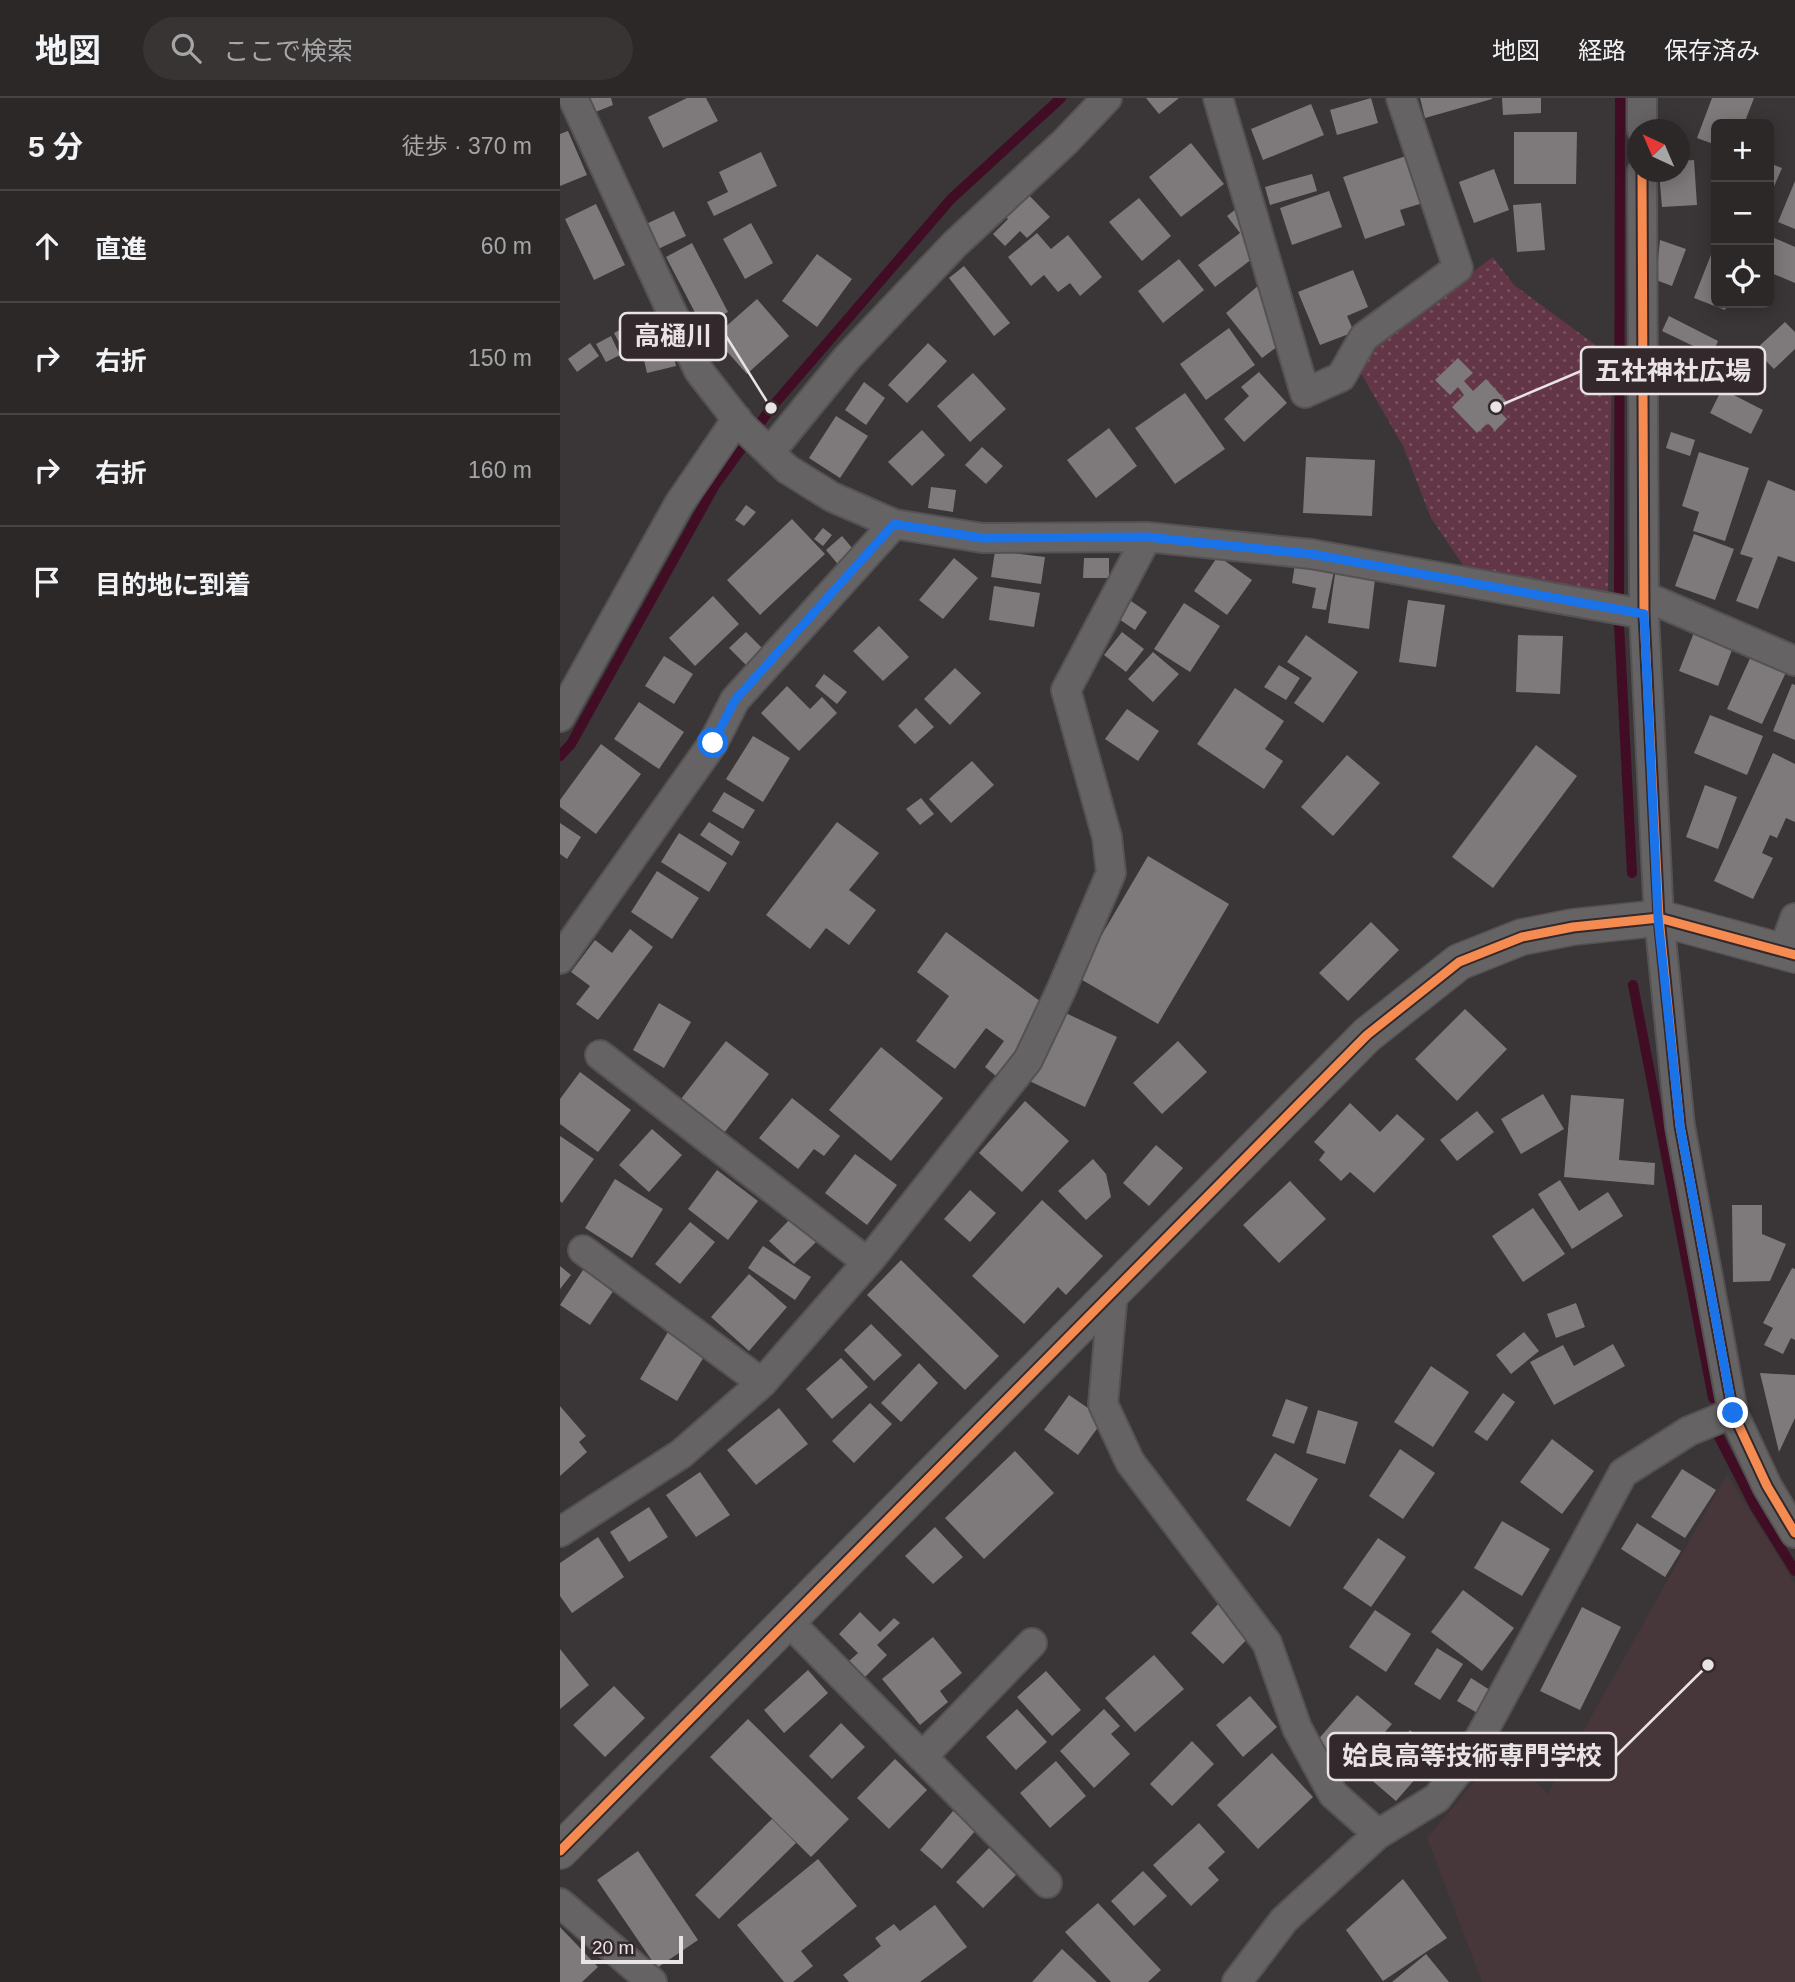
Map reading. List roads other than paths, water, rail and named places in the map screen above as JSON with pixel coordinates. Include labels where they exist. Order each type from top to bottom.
[{"type":"street","points":[[573,98],[699,371],[753,435],[788,469],[832,497],[894,524],[982,538],[1147,537],[1311,554],[1644,605],[1795,661]]},
{"type":"street","points":[[560,717],[679,504],[753,435],[847,358],[955,244],[1065,142],[1107,98]]},
{"type":"street","points":[[1218,98],[1305,393],[1341,377],[1364,337],[1458,268],[1401,98]]},
{"type":"street","points":[[1642,98],[1642,119]]},
{"type":"street","points":[[1642,182],[1644,605],[1658,918],[1680,1126],[1733,1413],[1767,1486],[1795,1533]]},
{"type":"street","points":[[560,959],[713,743],[735,700],[894,524]]},
{"type":"street","points":[[560,1532],[681,1454],[762,1383],[867,1262],[1028,1060],[1111,873],[1107,837],[1066,690],[1147,537]]},
{"type":"street","points":[[560,1851],[1367,1035],[1459,962],[1522,937],[1573,927],[1658,918],[1789,953],[1795,918]]},
{"type":"street","points":[[600,1055],[867,1262]]},
{"type":"street","points":[[583,1250],[762,1383]]},
{"type":"street","points":[[1113,1292],[1103,1404],[1130,1462],[1267,1643],[1297,1728],[1332,1794],[1378,1834]]},
{"type":"street","points":[[1237,1982],[1284,1920],[1378,1834],[1437,1798],[1471,1754],[1623,1473],[1689,1431],[1733,1413]]},
{"type":"street","points":[[787,1620],[1047,1883]]},
{"type":"street","points":[[922,1757],[1032,1643]]},
{"type":"street","points":[[560,1903],[652,1982]]},
{"type":"waterway","points":[[560,756],[571,744],[715,485],[771,408],[951,199],[1061,98]]},
{"type":"waterway","points":[[1619,597],[1620,98]]},
{"type":"waterway","points":[[1619,624],[1632,873]]},
{"type":"waterway","points":[[1633,985],[1713,1398]]},
{"type":"waterway","points":[[1719,1437],[1755,1507],[1795,1571]]},
{"type":"place","name":"五社神社広場","points":[[1496,407]]},
{"type":"place","name":"高樋川","points":[[771,408]]},
{"type":"place","name":"姶良高等技術専門学校","points":[[1708,1665]]}]
